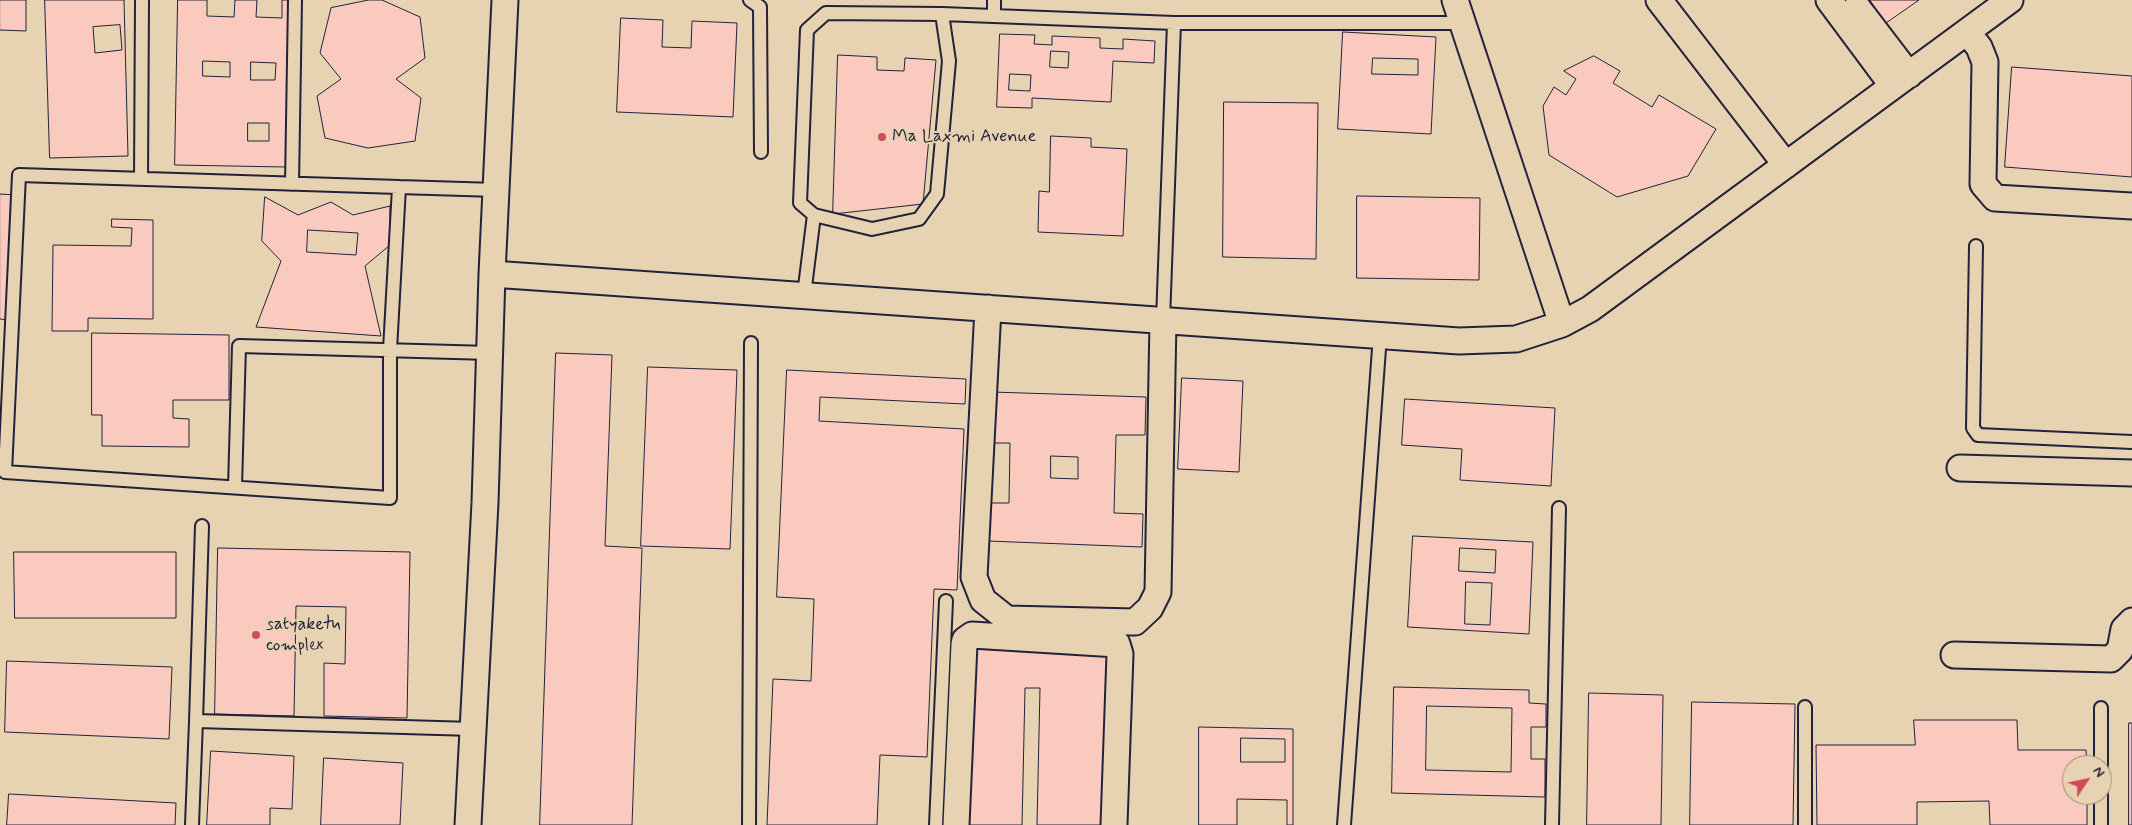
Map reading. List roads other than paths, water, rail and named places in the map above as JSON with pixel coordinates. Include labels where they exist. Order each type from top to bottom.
[{"type":"street","points":[[468,825],[485,503],[492,274],[505,0]]},
{"type":"street","points":[[1659,0],[1786,165]]},
{"type":"street","points":[[1829,0],[1901,80]]},
{"type":"street","points":[[1851,0],[1901,80]]},
{"type":"street","points":[[492,274],[1459,341],[1516,339],[1562,324],[1590,309],[2010,0]]},
{"type":"street","points":[[1458,11],[1562,324]]},
{"type":"street","points":[[1967,32],[1979,47],[1985,62],[1983,184],[1995,198],[2132,206]]},
{"type":"street","points":[[988,308],[974,577],[982,600],[1007,619],[1135,622],[1150,608],[1158,592],[1163,320]]},
{"type":"street","points":[[1960,468],[2132,473]]},
{"type":"street","points":[[1954,656],[2111,659],[2120,650],[2124,629],[2132,621]]},
{"type":"street","points":[[956,825],[964,644],[965,640],[972,635],[1117,644],[1120,654],[1114,825]]},
{"type":"lane","points":[[141,179],[142,0]]},
{"type":"lane","points":[[292,184],[296,0]]},
{"type":"lane","points":[[750,0],[760,7],[762,152]]},
{"type":"lane","points":[[994,0],[994,16]]},
{"type":"lane","points":[[942,14],[949,61],[937,194],[919,219],[872,229],[814,215],[800,203],[808,30],[826,13],[942,14],[1174,23],[1458,11]]},
{"type":"lane","points":[[1163,320],[1174,23]]},
{"type":"lane","points":[[399,187],[390,350],[390,498],[5,472],[19,175],[496,190]]},
{"type":"lane","points":[[804,296],[814,215]]},
{"type":"lane","points":[[1976,246],[1973,428],[1978,434],[2132,442]]},
{"type":"lane","points":[[1344,825],[1380,335]]},
{"type":"lane","points":[[748,825],[751,343]]},
{"type":"lane","points":[[235,487],[239,346],[490,353]]},
{"type":"lane","points":[[1552,825],[1559,508]]},
{"type":"lane","points":[[192,825],[202,526]]},
{"type":"lane","points":[[936,825],[946,601]]},
{"type":"lane","points":[[1805,707],[1805,825]]},
{"type":"lane","points":[[2101,708],[2101,755]]},
{"type":"lane","points":[[196,722],[473,729]]},
{"type":"lane","points":[[2101,805],[2101,825]]},
{"type":"place","name":"Ma Laxmi Avenue","points":[[882,137]]},
{"type":"place","name":"satyaketu complex","points":[[256,635]]}]
